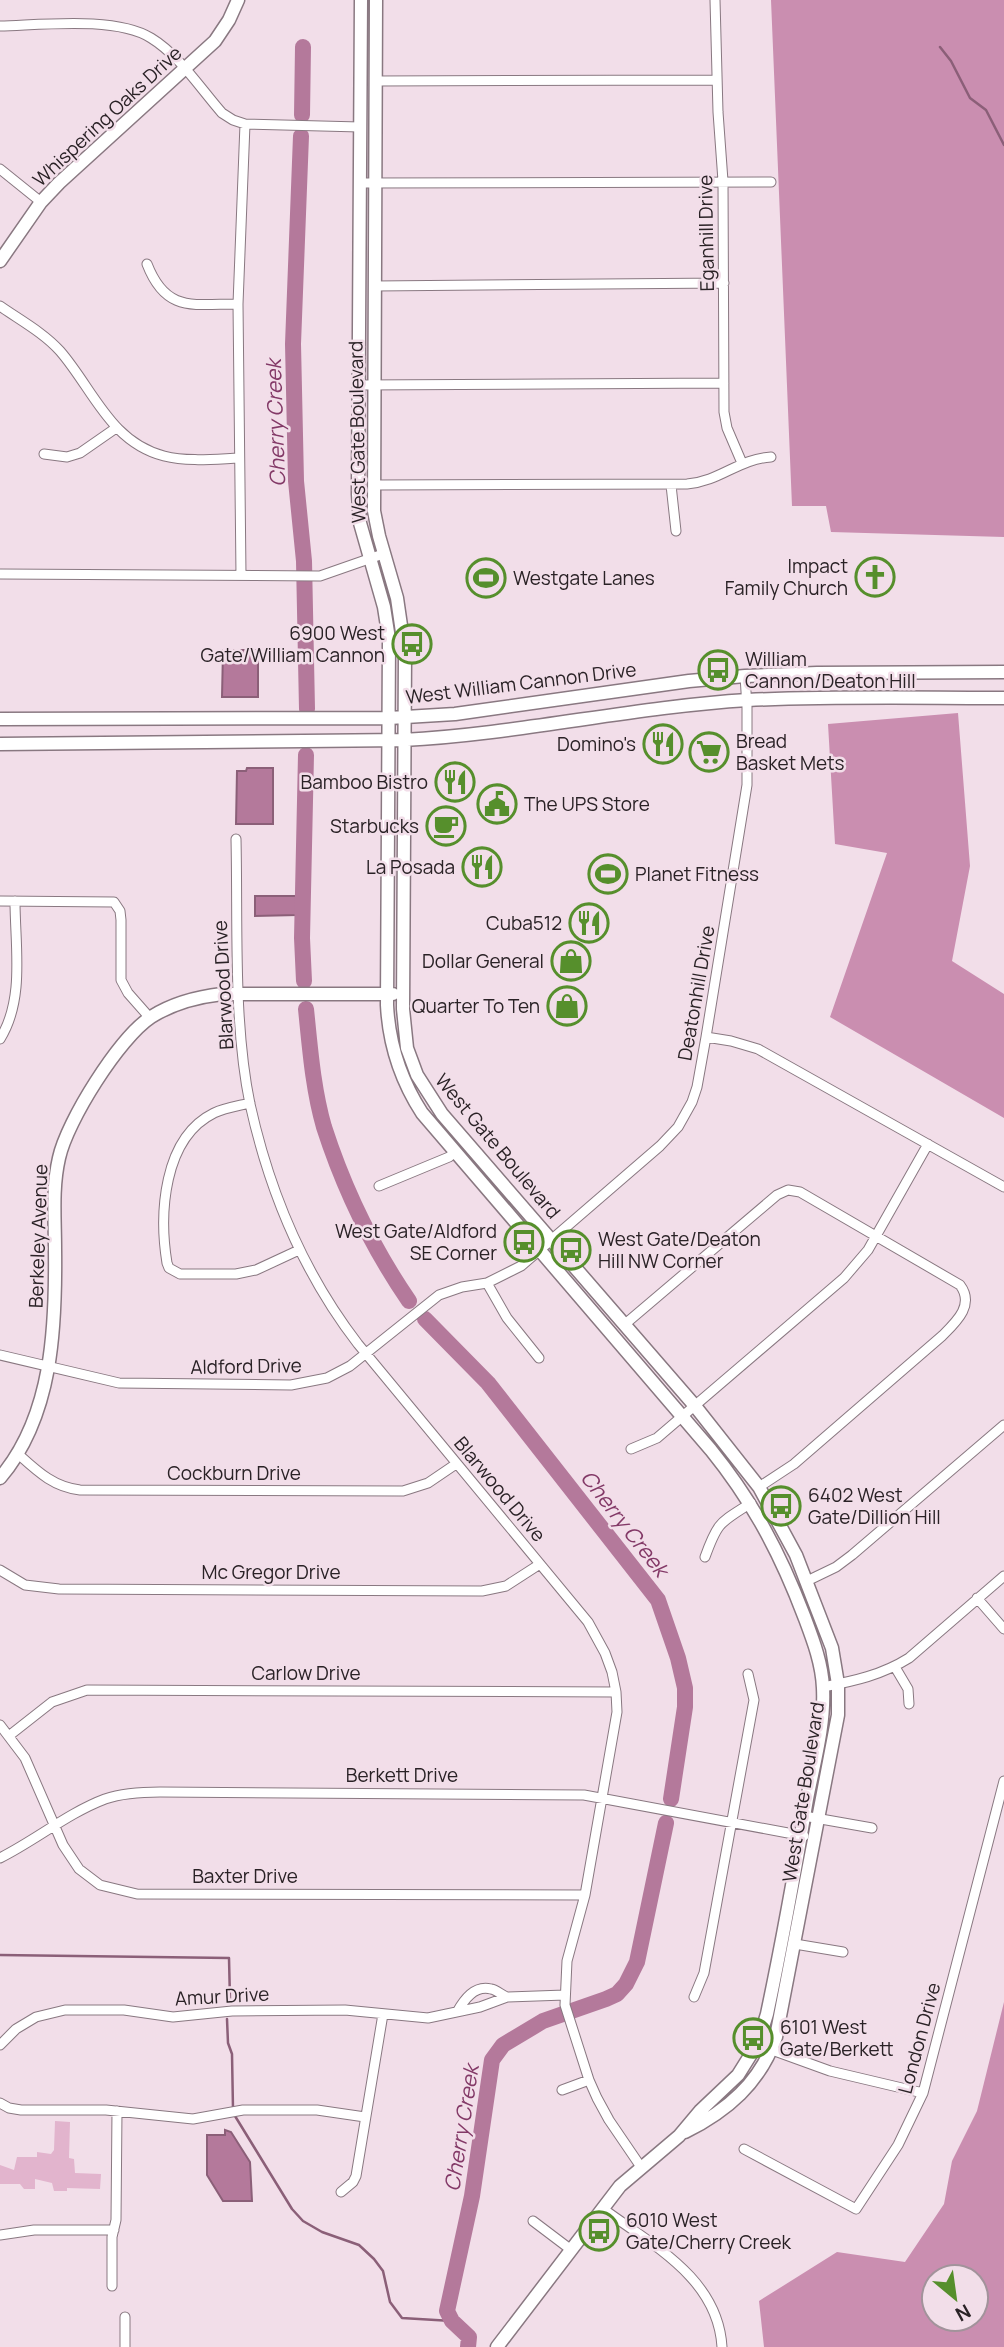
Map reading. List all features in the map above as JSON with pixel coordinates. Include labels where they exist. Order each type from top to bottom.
[{"type":"main road","name":"Whispering Oaks Drive","points":[[0,261],[41,202],[59,183],[185,70],[223,31],[238,0]]},
{"type":"main road","name":"West Gate Boulevard","points":[[361,0],[360,523],[388,629],[387,994],[388,1029],[392,1049],[402,1077],[422,1113],[732,1475],[751,1503],[774,1545],[797,1597],[817,1655],[823,1688],[822,1720],[767,2014],[759,2040],[738,2075],[678,2136],[640,2167],[602,2208],[498,2347]]},
{"type":"main road","name":"West Gate Boulevard","points":[[376,0],[374,485],[376,524],[402,618],[405,653],[402,993],[407,1048],[416,1075],[429,1096],[695,1406],[759,1487],[786,1534],[807,1581],[832,1648],[838,1684],[838,1715],[820,1818],[780,2023],[772,2050],[760,2071],[734,2102],[707,2121],[678,2136]]},
{"type":"main road","name":"West William Cannon Drive","points":[[0,719],[389,718],[455,714],[689,681],[745,676],[1004,672]]},
{"type":"main road","points":[[0,744],[450,738],[666,708],[747,700],[1004,698]]},
{"type":"main road","points":[[548,700],[554,724]]},
{"type":"main road","points":[[387,894],[404,893]]},
{"type":"main road","name":"Berkeley Avenue","points":[[0,1478],[28,1432],[48,1367],[56,1300],[55,1190],[59,1158],[80,1109],[125,1042],[150,1018],[190,999],[222,995],[402,993]]},
{"type":"street","name":"Eganhill Drive","points":[[715,0],[723,181],[725,420],[742,463]]},
{"type":"street","points":[[0,26],[99,25],[137,30],[166,49],[222,113],[233,120],[245,124],[360,127]]},
{"type":"street","points":[[376,81],[717,80]]},
{"type":"street","points":[[241,575],[238,304],[245,124]]},
{"type":"street","points":[[0,169],[41,202]]},
{"type":"street","points":[[360,183],[771,182]]},
{"type":"street","points":[[148,264],[160,290],[169,298],[190,304],[238,304]]},
{"type":"street","points":[[375,286],[724,283]]},
{"type":"street","points":[[0,306],[47,339],[60,352],[116,428],[134,443],[163,456],[180,459],[239,458]]},
{"type":"street","points":[[359,385],[724,383]]},
{"type":"street","points":[[44,454],[67,457],[79,453],[116,428]]},
{"type":"street","points":[[374,485],[671,485],[708,481],[742,463],[771,457]]},
{"type":"street","points":[[671,485],[676,531]]},
{"type":"street","points":[[0,574],[320,576],[335,573],[369,557],[383,554]]},
{"type":"street","name":"Deatonhill Drive","points":[[540,1251],[660,1146],[678,1127],[697,1087],[747,785],[745,676]]},
{"type":"street","name":"Blarwood Drive","points":[[236,839],[239,995],[250,1103],[268,1171],[299,1250],[336,1313],[365,1353],[588,1622],[612,1672],[616,1692],[616,1722],[585,1895],[567,1961],[565,2000],[569,2021],[589,2080],[609,2120],[640,2167]]},
{"type":"street","points":[[0,901],[114,902],[120,911],[121,920],[121,980],[128,993],[150,1018]]},
{"type":"street","points":[[0,1039],[9,1024],[15,1003],[15,901]]},
{"type":"street","points":[[706,1037],[758,1049],[1004,1187]]},
{"type":"street","points":[[250,1103],[215,1112],[207,1117],[189,1135],[173,1162],[168,1174],[165,1208],[167,1263],[169,1268],[180,1274],[236,1274],[256,1270],[299,1250]]},
{"type":"street","points":[[631,1449],[657,1438],[844,1278],[861,1260],[876,1237],[928,1144]]},
{"type":"street","points":[[379,1186],[449,1157],[455,1152]]},
{"type":"street","points":[[624,1325],[782,1192],[788,1190],[800,1192],[960,1285],[966,1301],[962,1313],[942,1336],[794,1464],[759,1487]]},
{"type":"street","name":"Aldford Drive","points":[[0,1355],[119,1383],[291,1385],[327,1378],[349,1366],[439,1295],[462,1287],[488,1283],[511,1272],[540,1251]]},
{"type":"street","points":[[488,1283],[507,1318],[539,1358]]},
{"type":"street","points":[[807,1581],[852,1555],[1004,1425]]},
{"type":"street","name":"Cockburn Drive","points":[[17,1453],[48,1480],[80,1490],[403,1491],[428,1483],[456,1464]]},
{"type":"street","points":[[705,1557],[715,1530],[721,1522],[751,1503]]},
{"type":"street","name":"Mc Gregor Drive","points":[[0,1570],[25,1585],[59,1589],[482,1591],[506,1586],[540,1564]]},
{"type":"street","points":[[823,1688],[895,1667],[1004,1576]]},
{"type":"street","points":[[977,1598],[1004,1629]]},
{"type":"street","points":[[895,1667],[908,1689],[909,1704]]},
{"type":"street","points":[[694,1997],[704,1973],[754,1700],[748,1674]]},
{"type":"street","name":"Carlow Drive","points":[[10,1735],[52,1702],[87,1690],[616,1692]]},
{"type":"street","name":"Baxter Drive","points":[[0,1725],[25,1758],[69,1857],[79,1869],[100,1885],[124,1892],[585,1895]]},
{"type":"street","name":"London Drive","points":[[744,2150],[856,2210],[898,2145],[923,2093],[1004,1781]]},
{"type":"street","name":"Berkett Drive","points":[[0,1858],[107,1798],[138,1792],[538,1793],[603,1798],[816,1838]]},
{"type":"street","points":[[804,1816],[872,1828]]},
{"type":"street","points":[[796,1944],[843,1952]]},
{"type":"street","name":"Amur Drive","points":[[457,2012],[467,1996],[485,1988],[507,1997]]},
{"type":"street","name":"Amur Drive","points":[[0,2045],[16,2029],[36,2017],[65,2010],[124,2010],[173,2017],[232,2011],[345,2010],[428,2018],[480,2007],[507,1997],[565,2000]]},
{"type":"street","points":[[341,2192],[356,2176],[383,2014]]},
{"type":"street","points":[[772,2050],[830,2071],[923,2093]]},
{"type":"street","points":[[562,2090],[589,2080]]},
{"type":"street","points":[[0,2103],[21,2110],[117,2111],[193,2119],[243,2110],[317,2110],[365,2117]]},
{"type":"street","points":[[112,2287],[117,2111]]},
{"type":"street","points":[[602,2208],[667,2256],[700,2285],[714,2309],[722,2347]]},
{"type":"street","points":[[533,2221],[570,2249]]},
{"type":"street","points":[[0,2235],[34,2230],[114,2230]]},
{"type":"street","points":[[125,2317],[125,2347]]},
{"type":"shaded area","points":[[771,0],[1004,0],[1004,537],[831,532],[826,506],[792,506]]},
{"type":"shaded area","points":[[223,650],[258,650],[258,697],[222,697]]},
{"type":"shaded area","points":[[958,713],[970,866],[952,961],[1004,994],[1004,1118],[830,1017],[887,853],[835,844],[828,724]]},
{"type":"shaded area","points":[[247,768],[273,768],[273,824],[236,824],[237,771],[246,771]]},
{"type":"shaded area","points":[[255,896],[297,896],[297,915],[255,916]]},
{"type":"shaded area","points":[[1004,2002],[1004,2347],[764,2347],[759,2301],[837,2252],[905,2262],[944,2204],[952,2161],[977,2111]]},
{"type":"shaded area","points":[[55,2121],[70,2122],[69,2158],[74,2159],[75,2173],[101,2174],[100,2189],[67,2188],[67,2191],[54,2191],[52,2183],[35,2179],[35,2189],[24,2189],[20,2184],[0,2184],[0,2165],[14,2170],[17,2157],[37,2157],[37,2152],[51,2154],[54,2150]]},
{"type":"shaded area","points":[[225,2130],[231,2132],[250,2162],[252,2201],[223,2201],[207,2175],[207,2135],[225,2135]]},
{"type":"waterway","name":"Cherry Creek","points":[[302,115],[303,47]]},
{"type":"waterway","points":[[940,47],[951,61],[970,98],[986,110],[1004,145]]},
{"type":"waterway","name":"Cherry Creek","points":[[301,136],[293,344],[296,481],[304,561],[307,709]]},
{"type":"waterway","name":"Cherry Creek","points":[[304,981],[302,938],[306,755]]},
{"type":"waterway","name":"Cherry Creek","points":[[306,1009],[317,1098],[332,1150],[371,1239],[409,1301]]},
{"type":"waterway","name":"Cherry Creek","points":[[425,1319],[488,1383],[658,1600],[678,1658],[685,1688],[685,1707],[671,1799]]},
{"type":"waterway","name":"Cherry Creek","points":[[468,2347],[469,2337],[452,2321],[447,2311],[472,2196],[492,2060],[503,2045],[543,2021],[606,1999],[617,1994],[626,1984],[637,1962],[666,1823]]},
{"type":"waterway","points":[[0,1955],[229,1958],[230,2000]]},
{"type":"waterway","points":[[227,2019],[228,2043],[232,2054],[233,2109]]},
{"type":"waterway","points":[[235,2116],[292,2209],[303,2221],[322,2232],[359,2245],[374,2259],[383,2271],[390,2302],[402,2318],[452,2321]]},
{"type":"place","name":"Impact Family Church","points":[[875,577]]},
{"type":"place","name":"Westgate Lanes","points":[[486,578]]},
{"type":"place","name":"6900 West Gate/William Cannon","points":[[412,644]]},
{"type":"place","name":"William Cannon/Deaton Hill","points":[[718,670]]},
{"type":"place","name":"Domino's","points":[[663,744]]},
{"type":"place","name":"Bread Basket Mets","points":[[709,752]]},
{"type":"place","name":"Bamboo Bistro","points":[[455,782]]},
{"type":"place","name":"The UPS Store","points":[[497,804]]},
{"type":"place","name":"Starbucks","points":[[446,826]]},
{"type":"place","name":"La Posada","points":[[482,867]]},
{"type":"place","name":"Planet Fitness","points":[[608,874]]},
{"type":"place","name":"Cuba512","points":[[589,923]]},
{"type":"place","name":"Dollar General","points":[[571,961]]},
{"type":"place","name":"Quarter To Ten","points":[[567,1006]]},
{"type":"place","name":"West Gate/Aldford SE Corner","points":[[524,1242]]},
{"type":"place","name":"West Gate/Deaton Hill NW Corner","points":[[571,1250]]},
{"type":"place","name":"6402 West Gate/Dillion Hill","points":[[781,1506]]},
{"type":"place","name":"6101 West Gate/Berkett","points":[[753,2038]]},
{"type":"place","name":"6010 West Gate/Cherry Creek","points":[[599,2231]]}]
